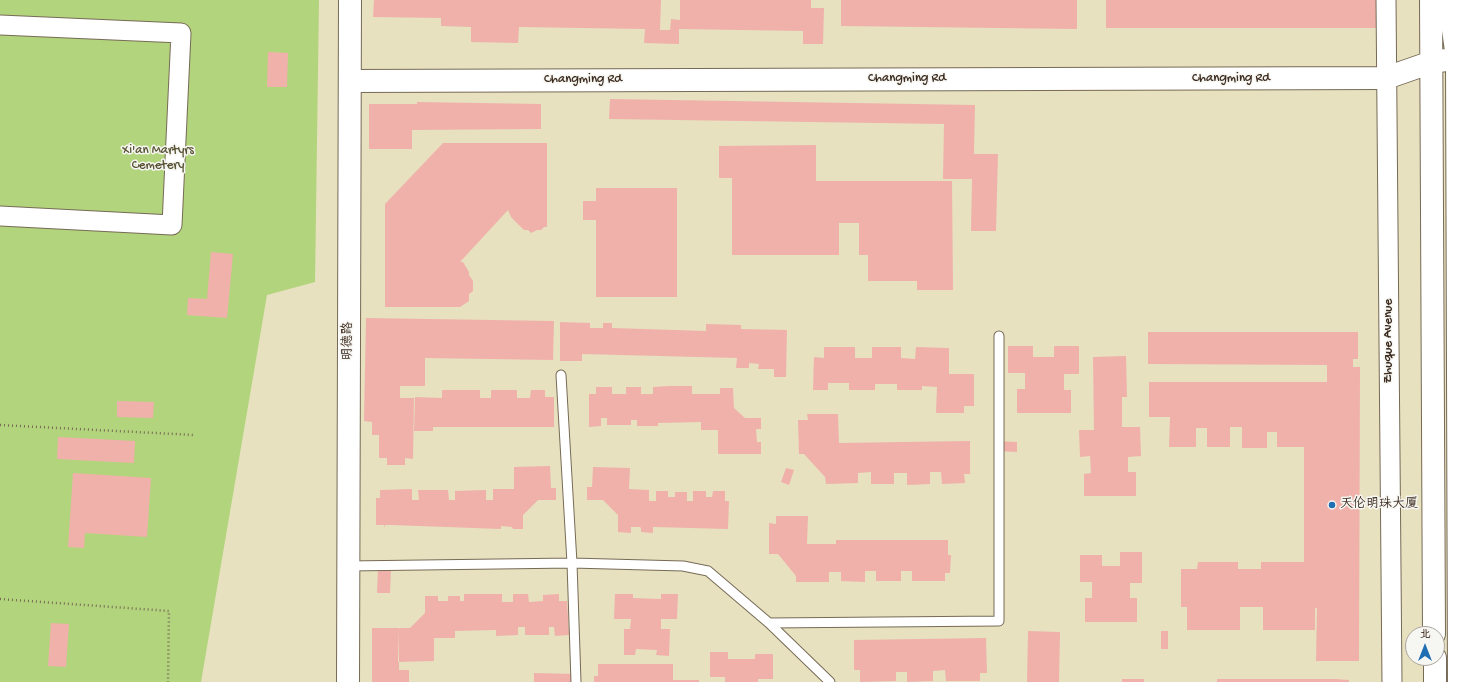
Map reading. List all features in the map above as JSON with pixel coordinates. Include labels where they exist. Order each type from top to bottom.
[{"type":"street","name":"明德路","points":[[348,682],[350,0]]},
{"type":"street","name":"Zhuque Avenue","points":[[1386,0],[1392,682]]},
{"type":"street","points":[[1431,0],[1434,626]]},
{"type":"street","points":[[1453,0],[1453,29],[1459,58],[1459,682]]},
{"type":"street","points":[[0,25],[181,33],[172,225],[0,216]]},
{"type":"street","name":"Changming Rd","points":[[350,80],[1386,78],[1432,62],[1459,58]]},
{"type":"street","points":[[1435,666],[1435,682]]},
{"type":"lane","points":[[769,623],[999,621],[999,336]]},
{"type":"lane","points":[[561,375],[572,563],[576,682]]},
{"type":"lane","points":[[348,566],[572,563],[683,566],[708,571],[769,623],[830,682]]},
{"type":"path","points":[[0,425],[194,435]]},
{"type":"path","points":[[0,599],[169,611],[168,682]]},
{"type":"green space","name":"Xi'an Martyrs Cemetery","points":[[0,0],[319,0],[315,282],[267,295],[201,682],[0,682]]},
{"type":"building","points":[[374,0],[661,0],[660,30],[670,30],[671,19],[680,20],[680,0],[811,0],[811,8],[824,8],[823,44],[803,44],[803,31],[679,29],[679,44],[644,43],[645,29],[519,27],[518,43],[471,42],[471,27],[441,26],[441,18],[373,17]]},
{"type":"building","points":[[841,0],[1077,0],[1077,29],[841,26]]},
{"type":"building","points":[[1106,0],[1385,0],[1385,28],[1106,28]]},
{"type":"building","points":[[268,52],[288,53],[287,87],[267,87]]},
{"type":"building","points":[[610,99],[975,105],[974,154],[998,154],[996,231],[971,231],[972,179],[943,179],[944,124],[609,119]]},
{"type":"building","points":[[417,102],[541,104],[541,129],[412,130],[412,149],[369,149],[369,104],[417,104]]},
{"type":"building","points":[[443,143],[547,143],[547,227],[531,233],[528,230],[524,230],[511,217],[508,210],[460,262],[463,262],[469,272],[469,275],[473,281],[473,291],[469,294],[469,301],[460,307],[385,307],[385,204]]},
{"type":"building","points":[[816,145],[816,181],[952,181],[953,290],[917,290],[917,281],[868,281],[868,255],[859,255],[859,223],[839,223],[839,255],[732,255],[732,178],[719,178],[719,146]]},
{"type":"building","points":[[596,188],[677,188],[677,297],[596,297],[596,220],[583,220],[583,201],[596,201]]},
{"type":"building","points":[[211,252],[233,254],[227,318],[187,315],[188,298],[207,299]]},
{"type":"building","points":[[366,318],[554,321],[553,360],[425,358],[425,386],[400,386],[400,398],[414,398],[413,459],[405,458],[405,465],[387,465],[387,458],[379,458],[379,435],[372,435],[372,422],[364,421]]},
{"type":"building","points":[[560,322],[590,323],[590,328],[603,328],[603,323],[612,323],[612,328],[706,331],[706,324],[741,325],[741,329],[787,330],[786,377],[774,377],[774,369],[758,369],[759,364],[749,363],[749,368],[736,368],[737,358],[582,354],[582,361],[560,361]]},
{"type":"building","name":"天伦明珠大厦","points":[[1148,332],[1358,332],[1358,359],[1353,359],[1353,367],[1360,367],[1359,661],[1316,661],[1317,608],[1315,608],[1315,630],[1263,630],[1263,607],[1240,607],[1240,630],[1187,630],[1187,607],[1181,607],[1181,569],[1197,569],[1198,562],[1238,562],[1238,569],[1261,569],[1261,562],[1304,562],[1304,447],[1277,447],[1277,432],[1267,432],[1267,448],[1242,448],[1242,427],[1230,427],[1230,447],[1207,447],[1207,428],[1196,428],[1196,447],[1169,447],[1170,417],[1149,417],[1149,382],[1327,382],[1327,365],[1148,364]]},
{"type":"building","points":[[1008,346],[1033,346],[1033,357],[1054,357],[1054,346],[1079,346],[1079,374],[1064,374],[1064,390],[1071,390],[1071,413],[1017,413],[1017,389],[1025,389],[1025,373],[1008,373]]},
{"type":"building","points":[[824,347],[855,347],[855,358],[872,358],[872,347],[901,347],[901,358],[915,359],[916,347],[949,348],[949,374],[974,374],[974,406],[964,406],[964,413],[936,413],[937,387],[922,386],[922,390],[897,390],[897,384],[875,384],[875,390],[849,390],[849,383],[828,383],[828,390],[813,390],[814,357],[824,358]]},
{"type":"building","points":[[1126,356],[1127,397],[1122,397],[1122,427],[1140,427],[1141,456],[1128,457],[1128,472],[1136,472],[1136,496],[1084,496],[1084,474],[1091,473],[1090,456],[1080,457],[1079,430],[1094,430],[1093,357]]},
{"type":"building","points":[[692,386],[692,394],[720,394],[720,388],[733,388],[734,408],[745,418],[761,418],[761,429],[756,429],[757,442],[761,442],[761,454],[718,454],[718,430],[701,430],[701,422],[658,423],[658,426],[637,426],[637,420],[631,420],[631,425],[607,425],[607,418],[601,418],[601,426],[589,427],[589,394],[596,394],[596,387],[612,387],[612,394],[626,394],[626,387],[641,387],[641,394],[653,394],[653,387]]},
{"type":"building","points":[[442,390],[480,390],[480,398],[491,398],[491,390],[517,390],[517,398],[530,398],[531,390],[545,390],[545,397],[554,397],[554,427],[433,427],[433,431],[414,431],[415,397],[442,398]]},
{"type":"building","points":[[117,401],[154,402],[153,418],[117,417]]},
{"type":"building","points":[[807,414],[838,414],[839,443],[970,441],[970,474],[964,474],[965,483],[942,484],[941,472],[930,472],[930,484],[907,485],[907,473],[894,473],[894,484],[871,484],[871,472],[858,473],[858,483],[826,484],[825,477],[804,454],[799,454],[798,420],[808,420]]},
{"type":"building","points":[[58,437],[135,441],[134,463],[57,459]]},
{"type":"building","points":[[997,441],[1017,442],[1017,452],[997,451]]},
{"type":"building","points":[[550,466],[551,488],[556,488],[556,500],[538,500],[523,515],[523,529],[513,529],[512,527],[501,526],[501,529],[392,525],[385,525],[385,528],[384,525],[376,525],[376,498],[380,498],[380,490],[412,489],[412,500],[419,500],[418,490],[448,490],[449,500],[455,500],[455,491],[486,490],[486,500],[493,500],[493,489],[514,489],[514,467]]},
{"type":"building","points":[[593,467],[630,468],[629,489],[649,490],[649,501],[656,501],[656,491],[668,491],[668,497],[675,497],[675,492],[687,492],[687,501],[693,501],[693,491],[706,491],[706,497],[712,497],[713,491],[725,491],[725,501],[729,501],[728,529],[653,527],[653,533],[641,532],[640,527],[631,527],[631,533],[618,532],[618,515],[603,500],[587,500],[587,487],[592,487]]},
{"type":"building","points":[[786,468],[794,470],[789,485],[781,482]]},
{"type":"building","points":[[73,473],[151,478],[147,537],[85,533],[84,548],[68,547]]},
{"type":"building","points":[[776,516],[808,516],[807,544],[836,544],[836,540],[948,540],[948,555],[951,555],[950,573],[945,573],[945,581],[912,581],[912,571],[901,571],[901,581],[876,581],[876,571],[865,571],[865,582],[841,581],[841,572],[829,572],[829,582],[796,582],[796,576],[778,554],[769,554],[769,523],[776,524]]},
{"type":"building","points":[[1120,552],[1142,552],[1142,583],[1130,583],[1130,598],[1137,598],[1137,622],[1085,622],[1085,598],[1092,598],[1092,582],[1080,582],[1080,555],[1102,555],[1102,566],[1120,566]]},
{"type":"building","points":[[378,569],[391,569],[390,593],[377,593]]},
{"type":"building","points":[[464,594],[502,594],[502,602],[513,602],[513,594],[528,594],[529,602],[543,601],[543,595],[559,594],[559,601],[567,601],[569,635],[555,636],[554,627],[549,627],[549,635],[525,635],[525,627],[518,627],[518,635],[496,636],[496,630],[455,631],[455,638],[434,638],[434,661],[398,662],[399,629],[410,628],[425,613],[425,596],[438,596],[438,601],[448,601],[448,596],[460,596],[460,601],[464,601]]},
{"type":"building","points":[[615,594],[633,594],[633,598],[661,599],[661,594],[678,594],[677,619],[661,619],[661,629],[670,629],[669,656],[656,655],[657,650],[636,649],[635,655],[624,655],[624,629],[630,629],[631,619],[614,619]]},
{"type":"building","points":[[51,623],[69,624],[66,667],[48,666]]},
{"type":"building","points":[[372,628],[399,628],[399,670],[409,670],[409,682],[372,682]]},
{"type":"building","points":[[1028,631],[1060,632],[1059,682],[1027,682]]},
{"type":"building","points":[[1161,631],[1168,631],[1168,649],[1161,649]]},
{"type":"building","points":[[986,638],[987,673],[980,673],[980,681],[946,681],[945,670],[933,671],[933,681],[907,682],[907,672],[896,672],[896,681],[860,682],[860,670],[854,670],[854,640]]},
{"type":"building","points":[[710,652],[728,652],[728,659],[755,659],[755,654],[773,654],[773,679],[758,679],[758,682],[725,682],[725,677],[710,677]]},
{"type":"building","points":[[598,664],[673,664],[673,680],[699,680],[699,682],[594,682],[594,676],[598,676]]},
{"type":"building","points":[[534,673],[576,674],[576,682],[534,682]]},
{"type":"building","points":[[1122,679],[1144,679],[1144,682],[1122,682]]},
{"type":"building","points":[[1217,679],[1335,679],[1349,680],[1349,682],[1217,682]]},
{"type":"place","name":"天伦明珠大厦","points":[[1332,505]]}]
